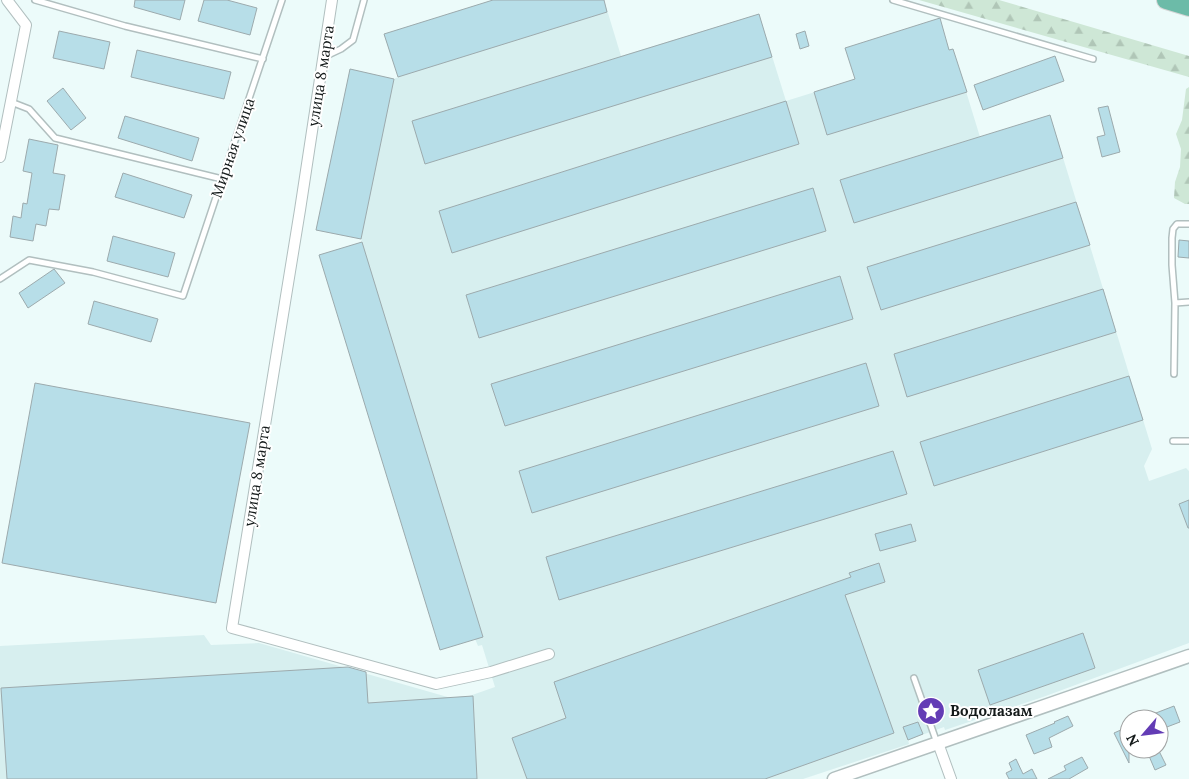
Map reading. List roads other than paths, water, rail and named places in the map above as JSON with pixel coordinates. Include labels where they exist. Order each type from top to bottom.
[{"type":"highway","points":[[1166,0],[1189,7]]},
{"type":"street","points":[[0,157],[26,25],[7,0]]},
{"type":"street","name":"улица 8 марта","points":[[332,0],[232,628],[436,684],[491,672],[549,654]]},
{"type":"street","points":[[834,779],[1189,656]]},
{"type":"street","points":[[938,743],[951,779]]},
{"type":"lane","points":[[35,0],[125,26],[263,58]]},
{"type":"lane","name":"Мирная улица","points":[[0,279],[29,260],[93,272],[183,296],[282,0]]},
{"type":"lane","points":[[324,57],[341,49],[353,40],[364,0]]},
{"type":"lane","points":[[893,0],[1093,59]]},
{"type":"lane","points":[[11,102],[29,109],[55,138],[222,179]]},
{"type":"lane","points":[[1174,374],[1173,229],[1177,224],[1189,224]]},
{"type":"lane","points":[[1175,303],[1189,302]]},
{"type":"lane","points":[[1173,441],[1189,440]]},
{"type":"lane","points":[[914,678],[938,743]]},
{"type":"place","name":"Водолазам","points":[[931,711]]}]
